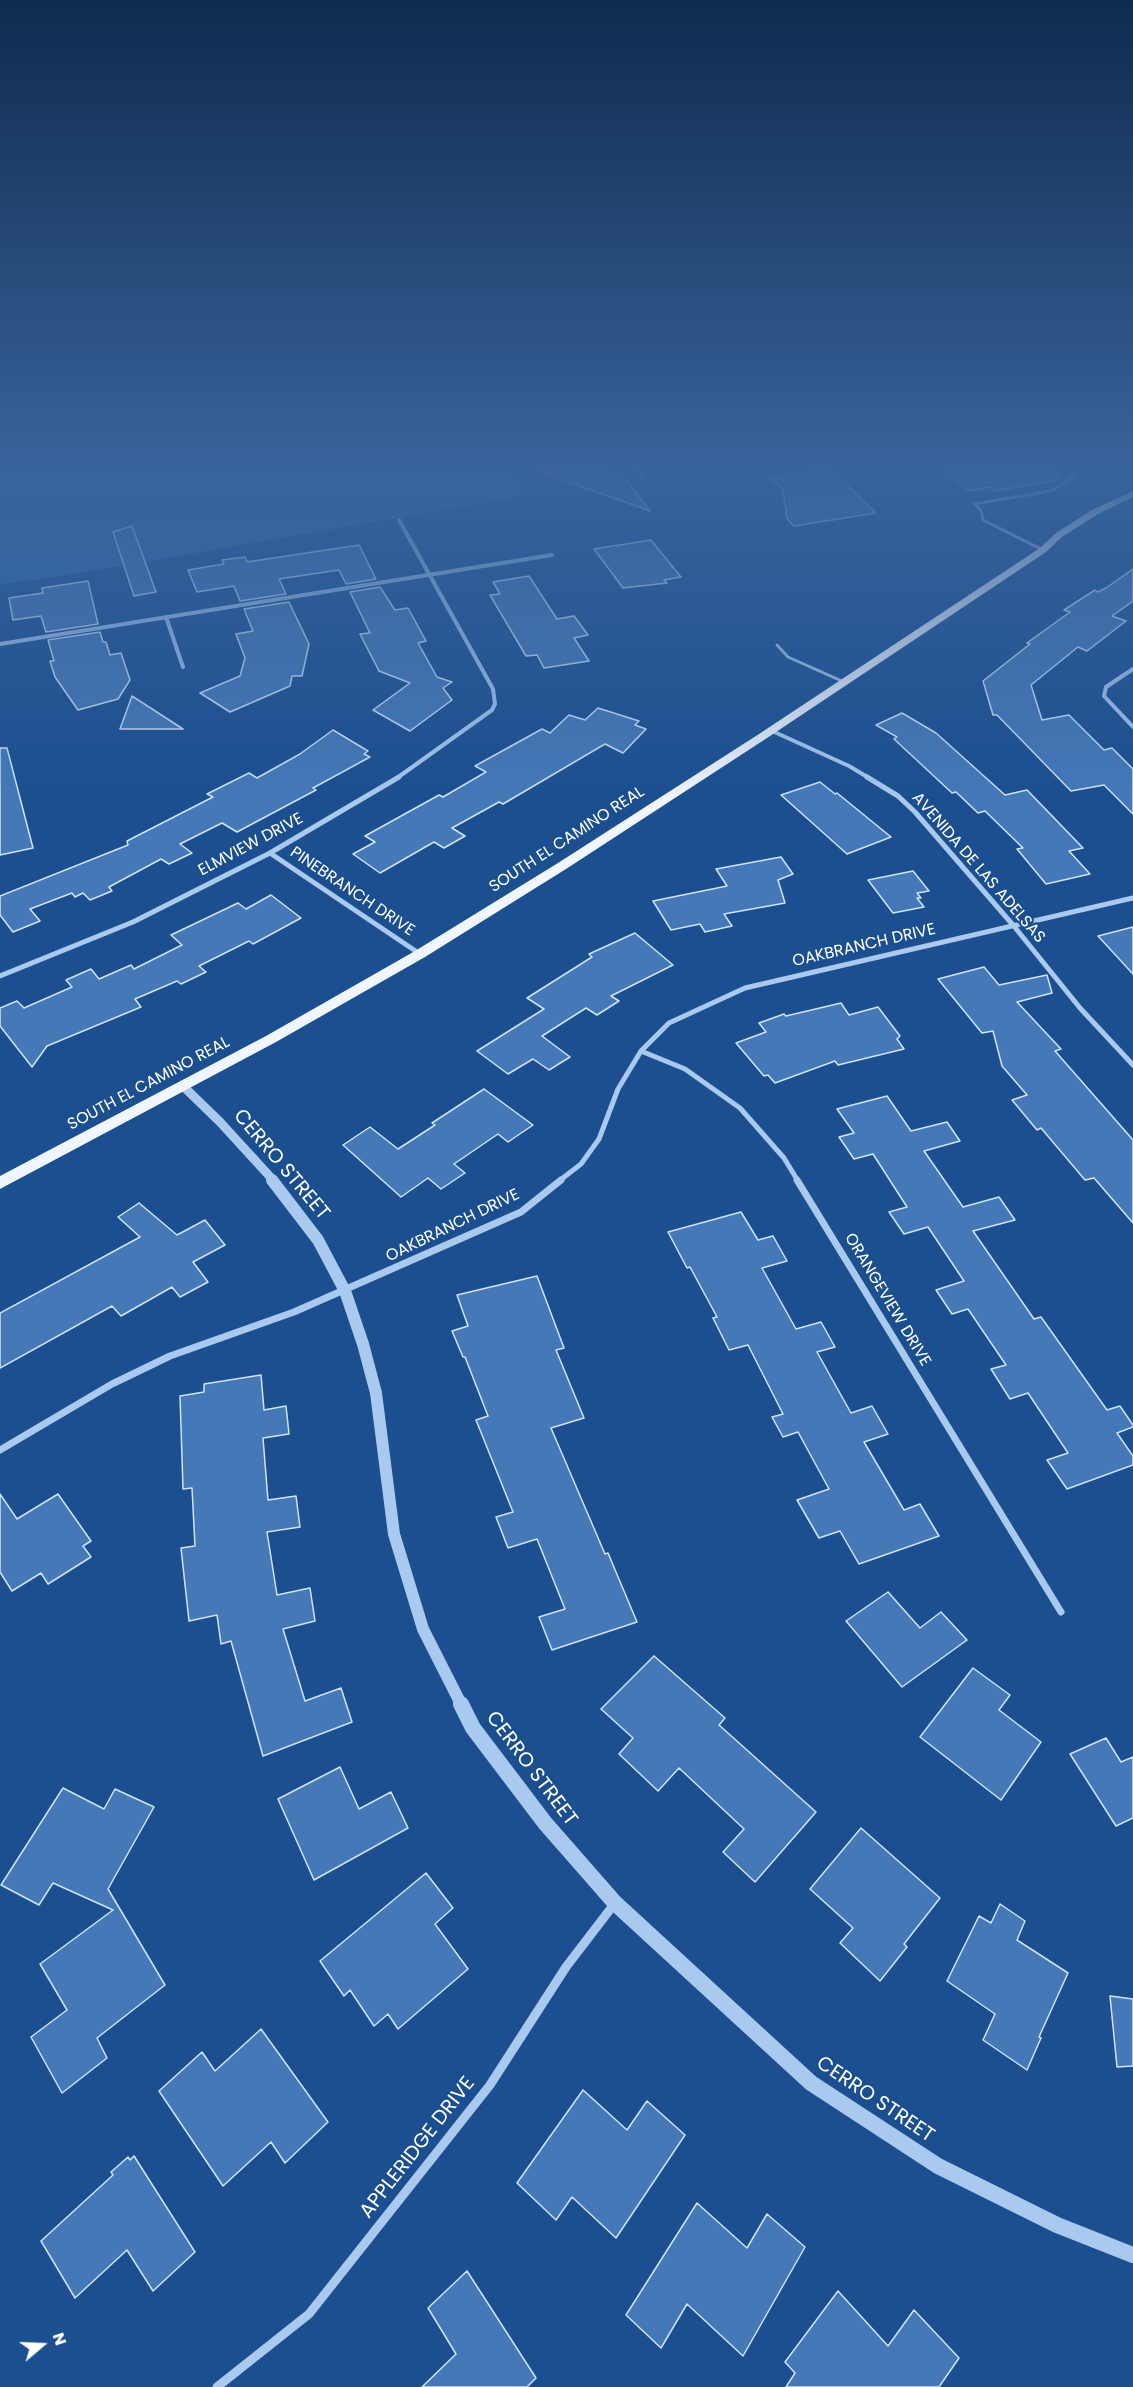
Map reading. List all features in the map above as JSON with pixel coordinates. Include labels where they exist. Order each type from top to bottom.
[{"type":"main road","name":"SOUTH EL CAMINO REAL","points":[[0,1183],[271,1039],[420,954],[562,866],[999,579]]},
{"type":"street","points":[[0,644],[408,579]]},
{"type":"street","name":"ELMVIEW DRIVE","points":[[0,976],[133,922],[270,853],[409,771],[492,710],[495,704],[494,689],[432,579]]},
{"type":"street","points":[[166,617],[183,667]]},
{"type":"street","points":[[1133,669],[1106,687],[1104,696],[1133,727]]},
{"type":"street","name":"AVENIDA DE LAS ADELSAS","points":[[770,730],[849,766],[898,796],[915,812],[1013,925],[1080,1008],[1133,1065]]},
{"type":"street","name":"PINEBRANCH DRIVE","points":[[270,853],[420,954]]},
{"type":"street","name":"OAKBRANCH DRIVE","points":[[0,1450],[112,1384],[170,1356],[294,1312],[521,1212],[581,1164],[599,1139],[618,1089],[641,1051],[669,1023],[745,988],[1133,898]]},
{"type":"street","name":"ORANGEVIEW DRIVE","points":[[641,1051],[685,1069],[740,1108],[784,1158],[1061,1612]]},
{"type":"street","name":"CERRO STREET","points":[[183,1086],[228,1130],[286,1195],[318,1240],[345,1291],[363,1344],[376,1393],[394,1534],[423,1629],[473,1728],[545,1824],[615,1903],[811,2083],[938,2166],[1057,2224],[1133,2255]]},
{"type":"street","name":"APPLERIDGE DRIVE","points":[[217,2387],[309,2314],[490,2085],[566,1966],[615,1903]]},
{"type":"lane","points":[[777,645],[788,657],[844,682]]},
{"type":"shaded area","points":[[0,579],[38,579],[0,584]]},
{"type":"building","points":[[129,579],[151,579],[156,592],[134,596]]},
{"type":"building","points":[[192,579],[279,579],[286,594],[240,601],[234,586],[197,592]]},
{"type":"building","points":[[344,579],[374,579],[346,584]]},
{"type":"building","points":[[531,579],[557,619],[574,616],[588,635],[574,638],[589,661],[544,668],[537,655],[526,656],[490,595],[500,594],[493,582]]},
{"type":"building","points":[[617,579],[667,579],[664,580],[667,583],[623,588]]},
{"type":"building","points":[[1118,579],[1133,579],[1133,601],[1112,616],[1126,621],[1087,651],[1078,647],[1031,685],[1042,720],[1069,715],[1104,750],[1112,748],[1133,769],[1133,814],[1104,785],[1071,791],[997,715],[993,715],[983,681],[1030,644],[1027,643],[1070,612],[1064,610],[1095,590],[1098,592]]},
{"type":"building","points":[[88,581],[98,624],[46,632],[41,616],[13,620],[9,598],[43,593],[42,588]]},
{"type":"building","points":[[380,587],[395,610],[408,608],[426,641],[418,643],[437,677],[452,682],[443,688],[452,700],[410,731],[373,710],[410,683],[379,671],[360,634],[370,633],[350,592]]},
{"type":"building","points":[[289,602],[309,644],[302,676],[292,676],[290,686],[230,712],[200,693],[240,676],[245,658],[236,634],[253,631],[244,609]]},
{"type":"building","points":[[100,632],[110,655],[121,653],[130,680],[118,699],[78,710],[55,677],[50,661],[54,661],[48,640]]},
{"type":"building","points":[[132,696],[183,729],[120,729]]},
{"type":"building","points":[[598,708],[639,721],[635,725],[646,729],[623,753],[605,744],[503,804],[499,802],[452,828],[465,836],[444,848],[434,842],[380,873],[353,854],[375,842],[365,836],[439,795],[443,797],[486,772],[475,766],[542,729],[550,733],[569,715],[585,720]]},
{"type":"building","points":[[902,713],[936,733],[1005,795],[1027,790],[1083,848],[1069,851],[1090,874],[1046,884],[1017,849],[1023,848],[985,811],[978,813],[956,792],[952,793],[894,739],[897,737],[876,725]]},
{"type":"building","points":[[333,730],[368,751],[364,754],[370,757],[313,788],[316,790],[237,832],[222,823],[180,844],[192,853],[169,864],[161,859],[109,887],[112,891],[90,900],[83,893],[75,897],[72,893],[30,909],[40,921],[13,932],[0,915],[0,896],[128,845],[127,841],[213,797],[207,794],[249,773],[257,778],[300,754]]},
{"type":"building","points":[[0,748],[7,748],[33,848],[0,855]]},
{"type":"building","points":[[820,782],[891,837],[847,854],[781,795]]},
{"type":"building","points":[[781,857],[793,874],[778,880],[785,903],[724,914],[732,926],[705,932],[700,924],[671,930],[653,901],[727,886],[716,869]]},
{"type":"building","points":[[913,871],[929,891],[917,893],[921,898],[917,898],[924,907],[893,913],[868,880]]},
{"type":"building","points":[[271,895],[301,918],[253,944],[249,941],[199,966],[206,972],[181,984],[177,981],[135,999],[141,1007],[47,1046],[32,1067],[0,1026],[0,1008],[17,1001],[24,1008],[72,987],[66,980],[91,969],[99,979],[131,965],[134,969],[182,945],[171,935],[238,903],[246,909]]},
{"type":"building","points":[[1133,927],[1133,974],[1098,936]]},
{"type":"building","points":[[635,933],[673,965],[611,996],[619,1001],[597,1015],[586,1008],[542,1036],[570,1057],[549,1070],[533,1059],[508,1074],[477,1051],[544,1009],[527,998],[592,957],[589,954]]},
{"type":"building","points":[[984,967],[999,985],[1047,975],[1052,993],[1017,1002],[1061,1049],[1055,1051],[1133,1140],[1133,1223],[1094,1178],[1085,1180],[1041,1128],[1037,1130],[1012,1100],[1027,1095],[1002,1066],[993,1031],[982,1033],[938,979]]},
{"type":"building","points":[[841,1003],[849,1015],[878,1007],[900,1036],[897,1039],[904,1049],[838,1065],[835,1061],[775,1083],[768,1075],[764,1076],[736,1043],[766,1032],[759,1023],[784,1014],[786,1016]]},
{"type":"building","points":[[484,1089],[533,1125],[508,1142],[498,1134],[454,1164],[465,1173],[441,1189],[428,1178],[401,1197],[343,1145],[370,1127],[398,1149],[435,1125],[432,1123]]},
{"type":"building","points":[[887,1096],[911,1131],[947,1122],[960,1141],[924,1151],[963,1207],[999,1197],[1015,1220],[973,1231],[1034,1319],[1041,1317],[1107,1410],[1120,1406],[1133,1425],[1117,1433],[1133,1456],[1133,1465],[1067,1489],[1047,1460],[1068,1453],[1028,1393],[1010,1399],[991,1369],[1006,1365],[968,1309],[952,1314],[936,1290],[964,1281],[928,1227],[904,1234],[889,1212],[907,1207],[873,1154],[854,1159],[839,1137],[854,1133],[837,1109]]},
{"type":"building","points":[[139,1203],[177,1235],[205,1220],[225,1245],[193,1262],[208,1282],[180,1297],[172,1287],[121,1316],[112,1306],[0,1368],[0,1313],[140,1237],[118,1217]]},
{"type":"building","points":[[741,1212],[758,1240],[773,1236],[787,1261],[762,1268],[796,1329],[821,1322],[835,1347],[817,1352],[851,1413],[872,1406],[888,1434],[864,1442],[904,1510],[920,1504],[939,1536],[859,1564],[840,1531],[819,1538],[797,1500],[829,1489],[798,1432],[783,1437],[772,1417],[783,1414],[748,1345],[729,1350],[713,1318],[717,1317],[668,1232]]},
{"type":"building","points":[[537,1276],[564,1348],[556,1350],[584,1418],[551,1428],[637,1622],[552,1650],[539,1617],[565,1609],[537,1539],[508,1548],[496,1517],[513,1512],[476,1420],[488,1416],[465,1357],[452,1331],[468,1326],[457,1295]]},
{"type":"building","points":[[261,1375],[264,1410],[286,1406],[289,1434],[263,1438],[268,1500],[296,1496],[300,1527],[267,1532],[277,1595],[310,1588],[315,1621],[283,1629],[305,1701],[341,1688],[352,1722],[263,1756],[231,1641],[221,1644],[217,1615],[189,1621],[181,1548],[195,1546],[192,1488],[183,1489],[180,1396],[204,1392],[204,1384]]},
{"type":"building","points":[[0,1494],[17,1519],[58,1494],[91,1541],[83,1546],[91,1557],[48,1584],[41,1573],[12,1591],[0,1572]]},
{"type":"building","points":[[888,1592],[920,1628],[941,1612],[967,1640],[902,1687],[846,1621]]},
{"type":"building","points":[[654,1656],[725,1718],[719,1725],[816,1812],[755,1882],[723,1852],[744,1829],[679,1768],[658,1791],[619,1754],[633,1738],[601,1709]]},
{"type":"building","points":[[973,1668],[1010,1695],[999,1710],[1041,1742],[1001,1800],[920,1737]]},
{"type":"building","points":[[1106,1738],[1121,1762],[1133,1757],[1133,1818],[1116,1826],[1070,1754]]},
{"type":"building","points":[[340,1767],[359,1809],[391,1792],[408,1828],[314,1880],[278,1799]]},
{"type":"building","points":[[63,1788],[104,1809],[115,1789],[154,1807],[108,1889],[165,1985],[97,2038],[107,2058],[62,2093],[31,2037],[67,2010],[40,1964],[113,1910],[53,1883],[39,1905],[1,1885]]},
{"type":"building","points":[[861,1828],[940,1898],[904,1944],[907,1947],[880,1981],[840,1943],[853,1928],[810,1889]]},
{"type":"building","points":[[426,1873],[453,1908],[435,1924],[468,1969],[398,2029],[388,2014],[374,2026],[350,1990],[344,1996],[320,1961]]},
{"type":"building","points":[[1000,1904],[1025,1921],[1017,1940],[1068,1973],[1027,2070],[983,2040],[995,2014],[947,1981],[979,1916],[991,1923]]},
{"type":"building","points":[[1110,1996],[1133,1999],[1133,2066],[1117,2067]]},
{"type":"building","points":[[261,2029],[328,2122],[285,2163],[271,2142],[223,2186],[159,2091],[202,2052],[215,2071]]},
{"type":"building","points":[[583,2090],[627,2130],[647,2101],[685,2135],[616,2238],[572,2197],[556,2220],[517,2183]]},
{"type":"building","points":[[134,2156],[195,2252],[153,2291],[127,2250],[75,2298],[41,2241],[113,2175],[111,2172],[128,2157],[130,2160]]},
{"type":"building","points":[[697,2203],[747,2248],[767,2214],[805,2247],[743,2356],[687,2304],[661,2348],[626,2315]]},
{"type":"building","points":[[467,2271],[536,2378],[527,2387],[422,2387],[456,2354],[428,2308]]},
{"type":"building","points":[[838,2291],[888,2346],[914,2310],[959,2358],[939,2387],[786,2387],[795,2373],[785,2362]]}]
